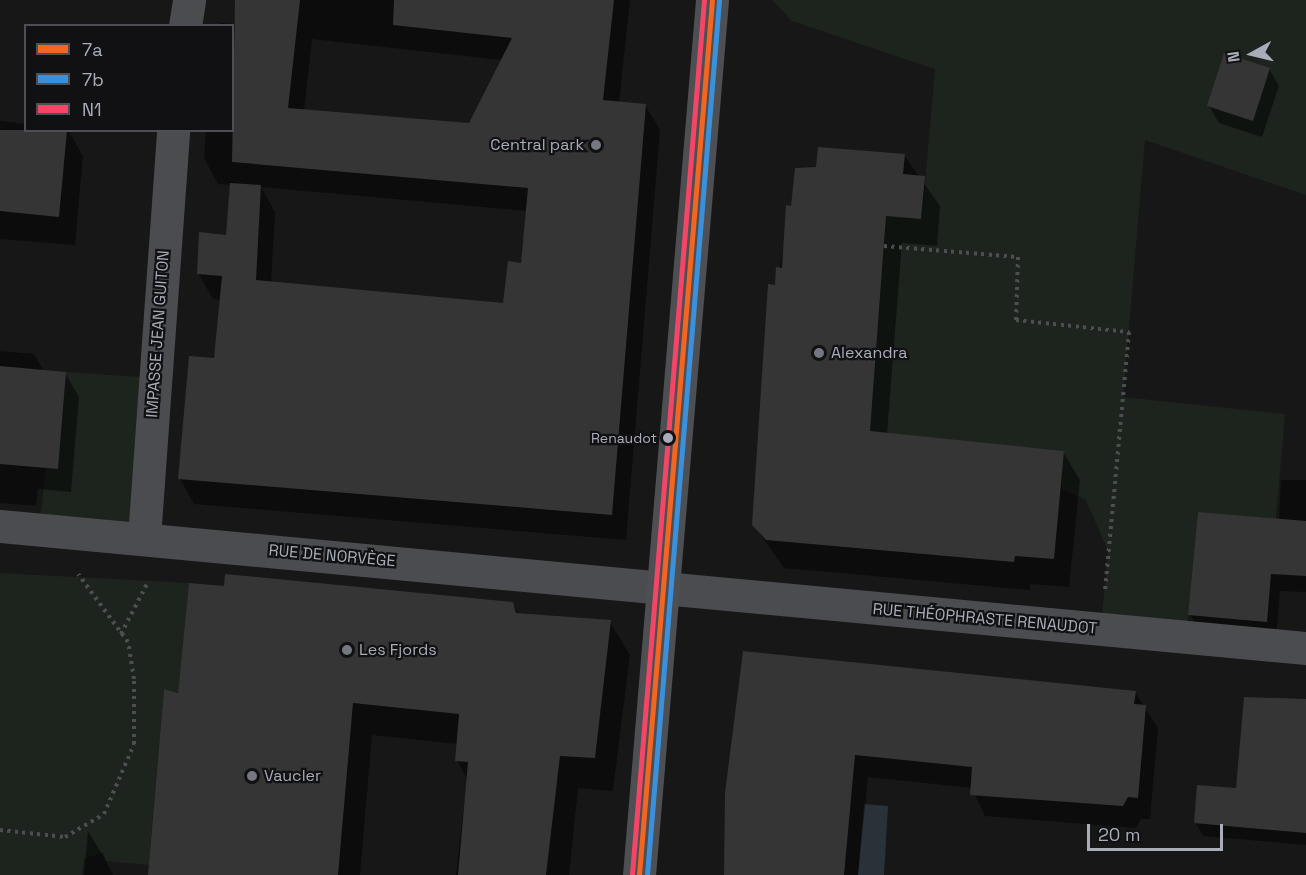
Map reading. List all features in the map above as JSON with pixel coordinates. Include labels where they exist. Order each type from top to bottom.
[{"type":"main road","points":[[639,875],[712,0]]},
{"type":"street","points":[[185,24],[189,0]]},
{"type":"street","name":"IMPASSE JEAN GUITON","points":[[157,539],[173,132]]},
{"type":"street","name":"RUE DE NORVÈGE","points":[[0,526],[663,588]]},
{"type":"street","name":"RUE THÉOPHRASTE RENAUDOT","points":[[663,588],[1306,648]]},
{"type":"path","points":[[884,246],[1018,257],[1016,320],[1129,332],[1101,630]]},
{"type":"path","points":[[0,830],[65,837],[104,814],[134,744],[134,679],[121,634],[45,530]]},
{"type":"path","points":[[121,634],[157,539]]},
{"type":"shaded area","points":[[772,0],[1306,0],[1306,195],[1145,140],[1123,397],[1285,414],[1276,519],[1198,512],[1186,637],[1101,629],[1108,551],[1086,500],[1061,489],[1064,451],[984,443],[898,451],[859,425],[872,406],[885,235],[881,215],[922,218],[935,69],[792,21]]},
{"type":"shaded area","points":[[66,372],[155,378],[144,538],[39,529],[46,468],[58,468]]},
{"type":"shaded area","points":[[0,573],[189,583],[178,693],[164,689],[150,846],[160,866],[106,861],[103,852],[84,859],[82,875],[0,875]]},
{"type":"shaded area","points":[[864,804],[888,806],[884,875],[858,875]]},
{"type":"building","points":[[235,0],[300,0],[288,108],[469,123],[512,38],[393,25],[394,0],[614,0],[603,100],[646,104],[612,515],[178,479],[189,356],[214,358],[222,276],[197,274],[199,232],[226,235],[230,183],[261,185],[256,280],[503,303],[508,261],[521,263],[528,188],[232,162]]},
{"type":"building","points":[[1224,53],[1270,68],[1253,121],[1207,106]]},
{"type":"building","points":[[0,130],[67,132],[59,217],[0,211]]},
{"type":"building","name":"Alexandra","points":[[818,147],[905,154],[903,174],[925,176],[921,219],[886,216],[870,431],[1064,451],[1054,559],[1015,556],[1014,562],[766,540],[752,525],[768,284],[775,285],[776,267],[782,268],[786,205],[791,206],[795,168],[816,167]]},
{"type":"building","points":[[0,366],[66,372],[58,469],[0,464]]},
{"type":"building","points":[[1198,512],[1306,521],[1306,576],[1271,574],[1267,622],[1188,615]]},
{"type":"building","points":[[225,574],[513,602],[516,613],[611,620],[595,758],[560,756],[546,875],[458,875],[468,762],[455,761],[459,714],[353,703],[338,875],[148,875],[164,689],[178,693],[189,583],[224,586]]},
{"type":"building","points":[[743,651],[1136,691],[1134,704],[1146,705],[1138,798],[1128,797],[1123,806],[970,795],[972,767],[855,755],[844,875],[724,875],[725,793]]},
{"type":"building","points":[[1244,697],[1306,699],[1306,833],[1194,823],[1197,785],[1236,788]]},
{"type":"transit line","name":"N1","points":[[632,874],[704,0]]},
{"type":"transit line","name":"7a","points":[[639,875],[712,0]]},
{"type":"transit line","name":"7b","points":[[647,875],[719,1]]},
{"type":"place","name":"Central park","points":[[596,145]]},
{"type":"place","name":"Alexandra","points":[[819,353]]},
{"type":"place","name":"Renaudot","points":[[668,438]]},
{"type":"place","name":"Les Fjords","points":[[347,650]]},
{"type":"place","name":"Vaucler","points":[[252,776]]}]
